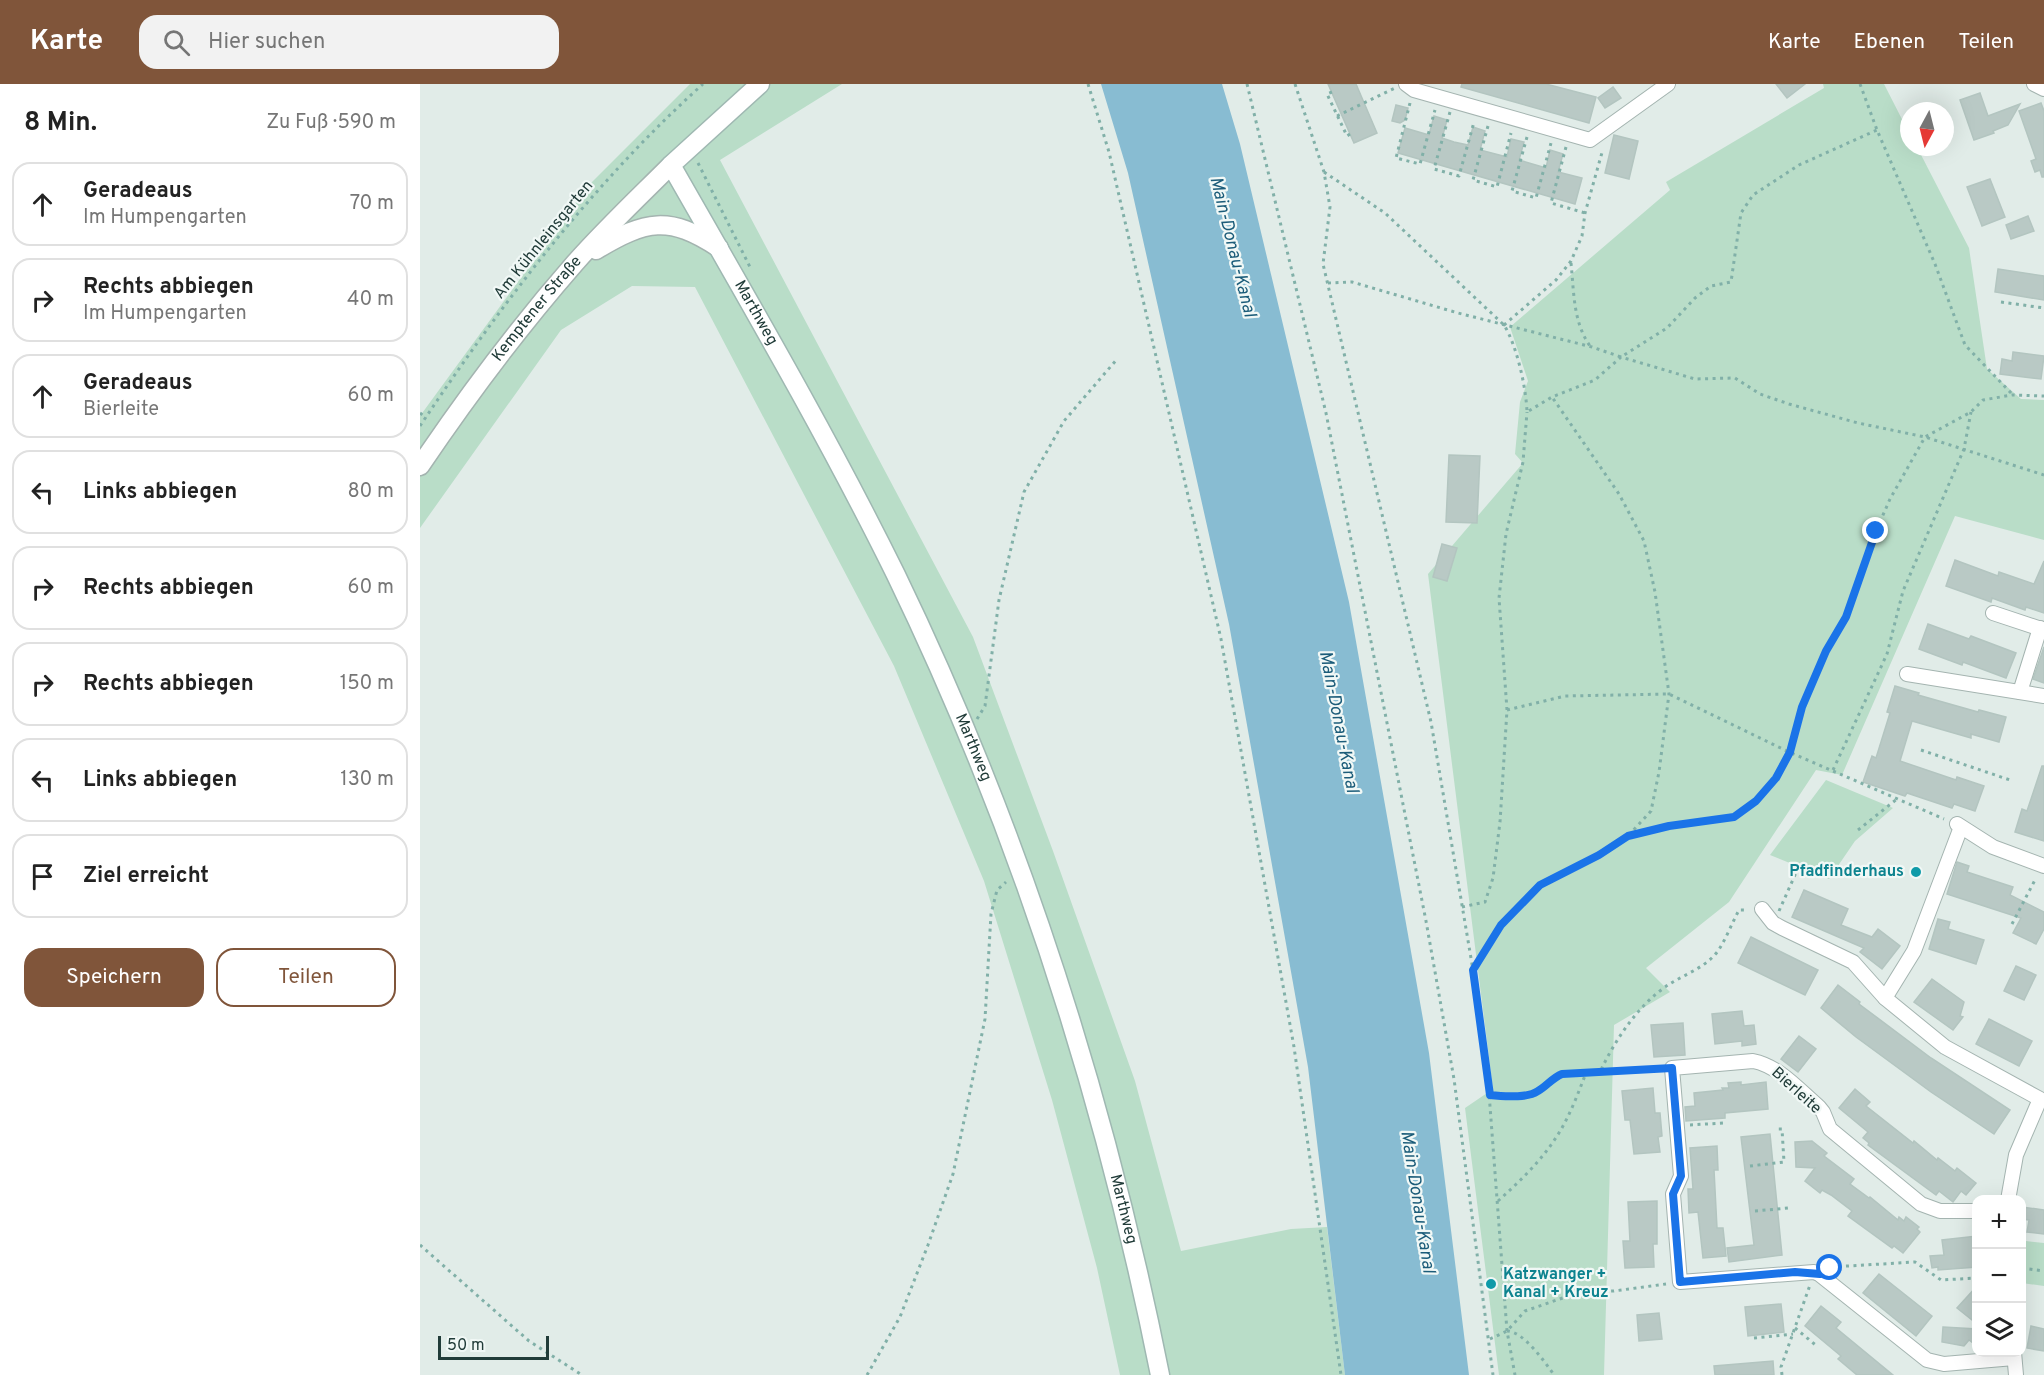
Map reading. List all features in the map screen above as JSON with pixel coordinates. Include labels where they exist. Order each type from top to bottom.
[{"type":"main road","name":"Kemptener Straße","points":[[420,466],[495,360],[577,261],[689,147],[760,84]]},
{"type":"main road","name":"Marthweg","points":[[671,165],[816,421],[896,574],[964,727],[1020,870],[1058,977],[1095,1101],[1139,1274],[1160,1375]]},
{"type":"main road","points":[[577,261],[629,232],[657,224],[685,229],[719,248]]},
{"type":"street","points":[[1408,86],[1438,97],[1590,140],[1668,84]]},
{"type":"street","points":[[2034,84],[2044,89]]},
{"type":"street","points":[[1993,613],[2042,629],[2020,692]]},
{"type":"street","points":[[1907,674],[2044,696]]},
{"type":"street","points":[[1884,998],[1914,951],[1959,825],[1993,847],[2043,866]]},
{"type":"street","points":[[1762,909],[1773,923],[1852,962],[1884,998],[1945,1047],[2040,1099],[2016,1155],[2009,1195]]},
{"type":"street","name":"Bierleite","points":[[1672,1068],[1753,1061],[1763,1063],[1819,1107],[1830,1129],[1922,1204],[1940,1211],[1972,1211]]},
{"type":"street","points":[[1672,1068],[1681,1176],[1673,1194],[1680,1282],[1817,1273],[1927,1360],[1944,1364],[1998,1357]]},
{"type":"street","points":[[2014,1357],[2016,1375]]},
{"type":"path","name":"Am Kühnleinsgarten","points":[[420,426],[480,338],[568,225],[658,125],[703,84]]},
{"type":"path","points":[[1088,84],[1110,152],[1221,639],[1294,1047],[1341,1375]]},
{"type":"path","points":[[1247,84],[1326,413],[1426,921],[1454,1079],[1493,1375]]},
{"type":"path","points":[[1295,84],[1324,172],[1330,207],[1323,264],[1431,722],[1473,970],[1490,1095],[1507,1331],[1515,1375]]},
{"type":"path","points":[[1860,84],[1877,130],[1935,264],[1965,345],[2012,395]]},
{"type":"path","points":[[1408,86],[1396,158],[1420,164],[1438,97]]},
{"type":"path","points":[[1337,116],[1408,86]]},
{"type":"path","points":[[1332,92],[1327,94],[1332,98],[1337,116],[1347,136],[1350,134]]},
{"type":"path","points":[[1453,101],[1434,169],[1459,176],[1485,110]]},
{"type":"path","points":[[1485,110],[1473,180],[1497,187],[1515,119]]},
{"type":"path","points":[[1531,123],[1512,191],[1536,198],[1554,130]]},
{"type":"path","points":[[1504,325],[1557,280],[1571,261],[1582,236],[1585,213],[1610,127]]},
{"type":"path","points":[[1527,412],[1552,397],[1594,380],[1621,357],[1667,328],[1695,298],[1711,286],[1731,282],[1741,213],[1754,195],[1799,165],[1877,130]]},
{"type":"path","points":[[1570,135],[1551,203],[1585,213]]},
{"type":"path","points":[[689,147],[743,254]]},
{"type":"path","points":[[1324,172],[1385,213],[1504,325],[1510,335],[1526,397],[1523,462],[1506,534],[1499,598],[1507,710],[1500,822],[1493,878],[1485,902],[1462,907]]},
{"type":"path","points":[[1571,261],[1577,321],[1582,334],[1592,347]]},
{"type":"path","points":[[1328,283],[1352,282],[1592,347],[1695,379],[1735,378],[1760,394],[1789,404],[1858,423],[1925,437],[2044,475]]},
{"type":"path","points":[[2001,302],[2044,308]]},
{"type":"path","points":[[985,706],[999,600],[1024,492],[1064,421],[1118,358]]},
{"type":"path","points":[[1628,836],[1669,826],[1734,817],[1756,801],[1776,778],[1790,752],[1802,707],[1826,651],[1846,617],[1876,531],[1890,499],[1925,437],[1971,412],[1983,400],[2012,395],[2044,396]]},
{"type":"path","points":[[1473,970],[1501,925],[1540,885],[1599,855],[1628,836],[1651,811],[1659,772],[1669,694],[1655,592],[1644,541],[1619,495],[1552,397]]},
{"type":"path","points":[[1833,770],[1887,654],[1903,591],[1964,449],[1971,412]]},
{"type":"path","points":[[420,413],[426,418]]},
{"type":"path","points":[[1507,710],[1565,696],[1669,694],[1790,752],[1959,825]]},
{"type":"path","points":[[1921,750],[2013,781]]},
{"type":"path","points":[[1858,830],[1897,799]]},
{"type":"path","points":[[1773,923],[1799,866]]},
{"type":"path","points":[[2012,924],[2043,866]]},
{"type":"path","points":[[867,1375],[900,1317],[953,1174],[985,1019],[991,914],[997,890],[1020,870]]},
{"type":"path","points":[[1600,1072],[1630,1023],[1650,1000],[1667,986],[1704,964],[1718,951],[1739,910],[1762,909]]},
{"type":"path","points":[[1490,1095],[1529,1095],[1538,1092],[1556,1076],[1562,1074],[1672,1068]]},
{"type":"path","points":[[1497,1201],[1527,1173],[1554,1141],[1587,1073]]},
{"type":"path","points":[[1677,1126],[1723,1123]]},
{"type":"path","points":[[1750,1166],[1784,1162],[1782,1129],[1777,1129]]},
{"type":"path","points":[[1755,1211],[1789,1208]]},
{"type":"path","points":[[420,1245],[529,1341],[582,1375]]},
{"type":"path","points":[[1782,1375],[1781,1367],[1817,1273],[1830,1268],[1915,1262],[1941,1280],[1972,1278]]},
{"type":"path","points":[[2026,1269],[2044,1271]]},
{"type":"path","points":[[1490,1339],[1507,1331],[1525,1311],[1580,1292],[1614,1291],[1680,1282]]},
{"type":"path","points":[[1795,1328],[1818,1347]]},
{"type":"path","points":[[1507,1331],[1514,1331],[1541,1355],[1554,1375]]},
{"type":"path","points":[[1754,1338],[1793,1334]]},
{"type":"green space","points":[[690,84],[842,84],[720,160],[973,637],[1053,851],[1135,1081],[1181,1251],[1291,1229],[1327,1227],[1345,1375],[1120,1375],[1097,1268],[1052,1100],[984,881],[894,666],[695,287],[632,286],[561,330],[420,528],[420,416],[588,186]]},
{"type":"green space","points":[[1823,84],[1884,84],[1900,115],[1900,156],[1922,156],[1969,248],[1987,369],[2021,399],[2044,400],[2044,540],[1955,516],[1842,775],[1816,770],[1729,902],[1646,968],[1670,992],[1614,1025],[1604,1375],[1499,1375],[1465,1108],[1493,1089],[1428,574],[1523,463],[1515,454],[1520,402],[1528,381],[1510,327],[1670,190],[1666,182],[1824,88]]},
{"type":"green space","points":[[1826,780],[1893,808],[1855,841],[1829,879],[1770,855]]},
{"type":"green space","points":[[2026,1241],[2044,1243],[2044,1286],[2026,1284]]},
{"type":"water","name":"Main-Donau-Kanal","points":[[1101,84],[1222,84],[1240,144],[1349,602],[1429,1053],[1469,1375],[1345,1375],[1308,1067],[1229,624],[1128,173]]},
{"type":"building","points":[[1328,84],[1356,84],[1377,133],[1354,143]]},
{"type":"building","points":[[1462,84],[1546,84],[1596,97],[1589,123],[1461,87]]},
{"type":"building","points":[[1776,84],[1805,84],[1787,98]]},
{"type":"building","points":[[1613,87],[1621,98],[1605,108],[1598,98]]},
{"type":"building","points":[[1980,93],[1988,116],[2020,104],[2008,125],[1974,140],[1960,100]]},
{"type":"building","points":[[2041,103],[2044,111],[2044,177],[2040,170],[2035,172],[2031,161],[2036,159],[2019,111]]},
{"type":"building","points":[[1396,105],[1408,108],[1405,120],[1400,123],[1392,121]]},
{"type":"building","points":[[1434,116],[1447,120],[1442,138],[1454,142],[1468,145],[1473,127],[1485,131],[1480,150],[1507,157],[1511,139],[1524,142],[1519,160],[1546,168],[1550,150],[1563,154],[1558,172],[1582,178],[1575,204],[1398,153],[1405,128],[1429,135]]},
{"type":"building","points":[[1614,135],[1638,141],[1629,179],[1605,173]]},
{"type":"building","points":[[1990,179],[2005,217],[1982,226],[1967,187]]},
{"type":"building","points":[[2028,216],[2034,231],[2011,239],[2006,225]]},
{"type":"building","points":[[1998,269],[2044,276],[2044,300],[1995,292]]},
{"type":"building","points":[[2013,352],[2044,356],[2041,379],[2000,374],[2002,359],[2012,361]]},
{"type":"building","points":[[1449,455],[1480,456],[1477,523],[1446,522]]},
{"type":"building","points":[[1442,544],[1457,548],[1447,581],[1433,577]]},
{"type":"building","points":[[1955,560],[1998,576],[1999,572],[2034,584],[2044,561],[2044,613],[2026,607],[2025,610],[1992,598],[1991,602],[1946,586]]},
{"type":"building","points":[[1928,624],[1969,639],[1971,636],[2016,653],[2006,678],[1919,649]]},
{"type":"building","points":[[2044,647],[2044,683],[2033,679]]},
{"type":"building","points":[[1895,686],[1978,712],[1979,710],[2006,717],[1999,742],[1971,734],[1971,738],[1912,721],[1900,761],[1956,780],[1957,777],[1984,786],[1975,811],[1954,804],[1952,808],[1907,793],[1905,796],[1863,782],[1872,756],[1876,758],[1890,713],[1887,712]]},
{"type":"building","points":[[2042,766],[2044,766],[2044,841],[2015,832],[2022,809],[2027,811]]},
{"type":"building","points":[[1957,862],[1969,866],[1967,872],[2013,887],[2010,895],[2044,912],[2044,929],[2036,944],[2013,933],[2021,918],[1947,894]]},
{"type":"building","points":[[1804,890],[1848,909],[1841,925],[1872,937],[1878,929],[1900,946],[1882,969],[1860,952],[1864,948],[1792,917]]},
{"type":"building","points":[[1938,919],[1950,922],[1948,929],[1984,940],[1976,964],[1929,949]]},
{"type":"building","points":[[1751,937],[1818,970],[1805,995],[1738,963]]},
{"type":"building","points":[[2016,966],[2036,975],[2024,1000],[2004,991]]},
{"type":"building","points":[[1932,979],[1964,1002],[1960,1016],[1963,1017],[1953,1030],[1914,1002]]},
{"type":"building","points":[[1838,985],[1860,1002],[1859,1004],[1931,1058],[2010,1110],[1994,1134],[1931,1092],[1856,1037],[1821,1008]]},
{"type":"building","points":[[1742,1011],[1744,1026],[1754,1025],[1756,1044],[1742,1046],[1742,1041],[1715,1044],[1712,1014]]},
{"type":"building","points":[[1989,1019],[2032,1041],[2019,1066],[1976,1044]]},
{"type":"building","points":[[1683,1023],[1685,1055],[1654,1057],[1651,1025]]},
{"type":"building","points":[[1799,1036],[1816,1049],[1798,1072],[1781,1059]]},
{"type":"building","points":[[1741,1082],[1741,1085],[1766,1082],[1768,1109],[1725,1113],[1725,1118],[1686,1121],[1685,1107],[1695,1106],[1694,1093],[1723,1090],[1722,1088],[1729,1088],[1728,1083]]},
{"type":"building","points":[[1653,1088],[1655,1113],[1660,1113],[1662,1136],[1658,1137],[1660,1152],[1634,1154],[1630,1120],[1625,1120],[1622,1091]]},
{"type":"building","points":[[1855,1089],[1870,1102],[1866,1106],[1913,1143],[1914,1141],[1955,1171],[1957,1168],[1976,1183],[1966,1195],[1961,1191],[1953,1202],[1939,1191],[1936,1195],[1868,1145],[1869,1143],[1863,1138],[1868,1132],[1839,1108]]},
{"type":"building","points":[[1770,1134],[1782,1255],[1729,1262],[1727,1248],[1754,1245],[1741,1137]]},
{"type":"building","points":[[1812,1141],[1827,1153],[1824,1156],[1854,1179],[1850,1184],[1898,1220],[1899,1217],[1904,1221],[1906,1217],[1919,1227],[1917,1229],[1920,1232],[1903,1253],[1894,1246],[1892,1248],[1848,1216],[1852,1211],[1831,1195],[1822,1190],[1820,1193],[1805,1181],[1815,1168],[1796,1167],[1795,1142]]},
{"type":"building","points":[[1717,1146],[1718,1170],[1714,1170],[1717,1228],[1723,1228],[1726,1256],[1703,1258],[1698,1212],[1689,1213],[1688,1189],[1693,1189],[1690,1148]]},
{"type":"building","points":[[1657,1201],[1657,1244],[1653,1244],[1654,1267],[1625,1268],[1623,1241],[1630,1241],[1628,1202]]},
{"type":"building","points":[[2026,1208],[2044,1210],[2044,1234],[2027,1232],[2029,1220],[2026,1220]]},
{"type":"building","points":[[1972,1237],[1972,1267],[1938,1270],[1938,1267],[1932,1268],[1930,1256],[1944,1255],[1942,1240]]},
{"type":"building","points":[[1879,1274],[1932,1316],[1916,1336],[1863,1293]]},
{"type":"building","points":[[1972,1292],[1972,1320],[1957,1308]]},
{"type":"building","points":[[1781,1304],[1784,1332],[1748,1336],[1745,1307]]},
{"type":"building","points":[[1821,1306],[1841,1322],[1836,1328],[1893,1375],[1857,1375],[1838,1359],[1841,1356],[1805,1326]]},
{"type":"building","points":[[1659,1313],[1662,1339],[1639,1341],[1637,1315]]},
{"type":"building","points":[[2031,1326],[2044,1329],[2044,1351],[2027,1348]]},
{"type":"building","points":[[1943,1327],[1972,1329],[1972,1342],[1969,1340],[1964,1346],[1942,1342]]},
{"type":"building","points":[[1773,1361],[1774,1375],[1715,1375],[1714,1366]]},
{"type":"place","name":"Pfadfinderhaus","points":[[1916,872]]},
{"type":"place","name":"Katzwanger + Kanal + Kreuz","points":[[1491,1284]]},
{"type":"route","points":[[1830,1268],[1820,1274],[1795,1272],[1680,1282],[1673,1194],[1681,1176],[1672,1068],[1562,1074],[1556,1076],[1538,1092],[1529,1095],[1490,1095],[1473,970],[1501,925],[1540,885],[1599,855],[1628,836],[1669,826],[1734,817],[1756,801],[1776,778],[1790,752],[1802,707],[1826,651],[1846,617],[1876,531]]}]
